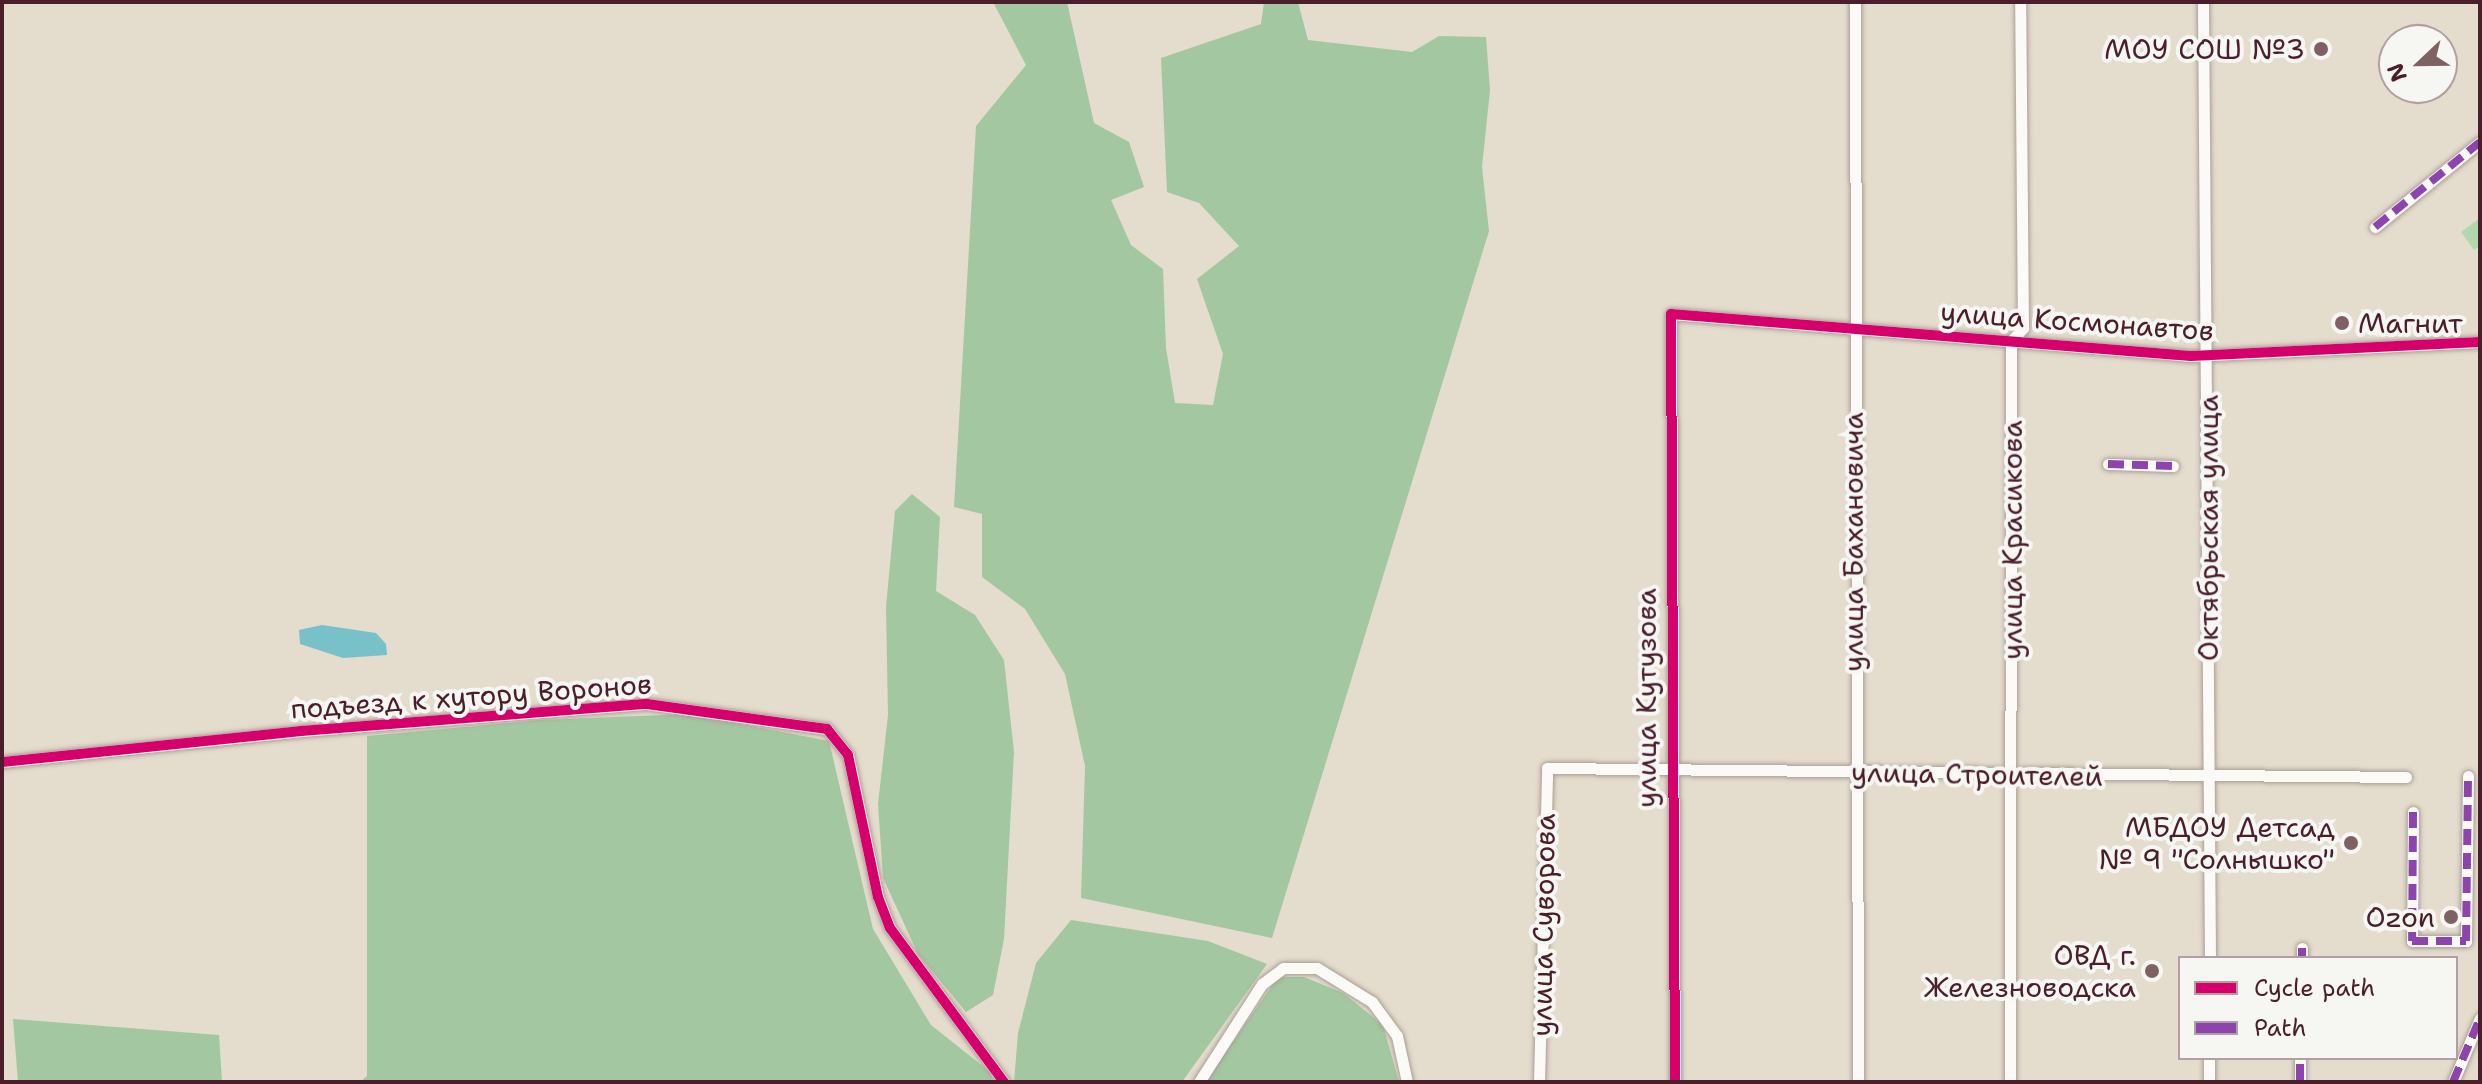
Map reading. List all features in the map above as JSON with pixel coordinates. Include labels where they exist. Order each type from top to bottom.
[{"type":"street","name":"улица Бахановича","points":[[1855,2],[1852,331],[1858,1082]]},
{"type":"street","name":"улица Красикова","points":[[2010,1082],[2013,776],[2011,341],[2023,328],[2020,2]]},
{"type":"street","name":"Октябрьская улица","points":[[2203,2],[2210,956]]},
{"type":"street","points":[[2375,227],[2480,142]]},
{"type":"street","name":"улица Космонавтов","points":[[1671,314],[1852,331],[2207,356],[2480,342]]},
{"type":"street","name":"улица Кутузова","points":[[1671,314],[1669,769],[1675,1082]]},
{"type":"street","points":[[2108,464],[2173,466]]},
{"type":"street","name":"подъезд к хутору Воронов","points":[[2,762],[647,704],[827,729],[848,755],[878,897],[890,928],[1004,1082]]},
{"type":"street","name":"улица Строителей","points":[[1547,768],[2210,779],[2406,777]]},
{"type":"street","name":"улица Суворова","points":[[1539,1082],[1547,768]]},
{"type":"street","points":[[2413,812],[2412,941],[2466,941],[2468,776]]},
{"type":"street","points":[[1199,1082],[1262,984],[1283,968],[1317,968],[1372,1002],[1397,1036],[1407,1082]]},
{"type":"street","points":[[2453,1082],[2476,1037],[2480,1018]]},
{"type":"street","points":[[2209,1060],[2209,1082]]},
{"type":"street","points":[[2298,1075],[2300,1060]]},
{"type":"green space","points":[[993,2],[1067,2],[1094,123],[1129,142],[1144,187],[1111,200],[1131,245],[1163,269],[1166,348],[1175,403],[1213,405],[1223,354],[1197,279],[1239,246],[1199,203],[1167,192],[1161,58],[1261,24],[1264,2],[1298,2],[1308,40],[1412,52],[1439,36],[1486,37],[1490,90],[1482,167],[1489,231],[1272,938],[1081,898],[1085,766],[1065,674],[1025,609],[982,577],[982,514],[954,507],[976,126],[1026,65]]},
{"type":"green space","points":[[2480,218],[2480,246],[2474,250],[2461,232]]},
{"type":"green space","points":[[912,494],[940,517],[936,591],[975,615],[1004,660],[1014,752],[1004,939],[993,995],[966,1012],[918,954],[883,878],[878,804],[888,715],[886,607],[895,511]]},
{"type":"green space","points":[[689,714],[829,741],[873,929],[931,1025],[989,1071],[994,1082],[360,1082],[367,1076],[367,736],[539,720]]},
{"type":"green space","points":[[1071,920],[1208,941],[1267,964],[1182,1082],[1014,1082],[1018,1033],[1036,963]]},
{"type":"green space","points":[[1278,977],[1304,977],[1343,993],[1383,1025],[1399,1082],[1205,1082]]},
{"type":"green space","points":[[13,1019],[219,1035],[222,1082],[18,1082]]},
{"type":"water","points":[[322,625],[376,633],[386,644],[387,655],[343,658],[300,644],[299,630]]},
{"type":"marked path","points":[[2375,227],[2480,142]]},
{"type":"marked path","points":[[2108,464],[2173,466]]},
{"type":"marked path","points":[[2413,812],[2412,941],[2466,941],[2468,776]]},
{"type":"marked path","points":[[2302,948],[2302,956]]},
{"type":"marked path","points":[[2453,1082],[2480,1018]]},
{"type":"marked path","points":[[2300,1060],[2300,1080]]},
{"type":"cycle path","points":[[1675,1082],[1671,314],[2191,356],[2480,342]]},
{"type":"cycle path","points":[[2,762],[301,731],[647,704],[827,729],[848,755],[878,897],[890,928],[1004,1082]]},
{"type":"place","name":"МОУ СОШ №3","points":[[2321,49]]},
{"type":"place","name":"Магнит","points":[[2342,323]]},
{"type":"place","name":"МБДОУ Детсад № 9 \"Солнышко\"","points":[[2351,843]]},
{"type":"place","name":"Ozon","points":[[2451,917]]},
{"type":"place","name":"ОВД г. Железноводска","points":[[2152,971]]}]
